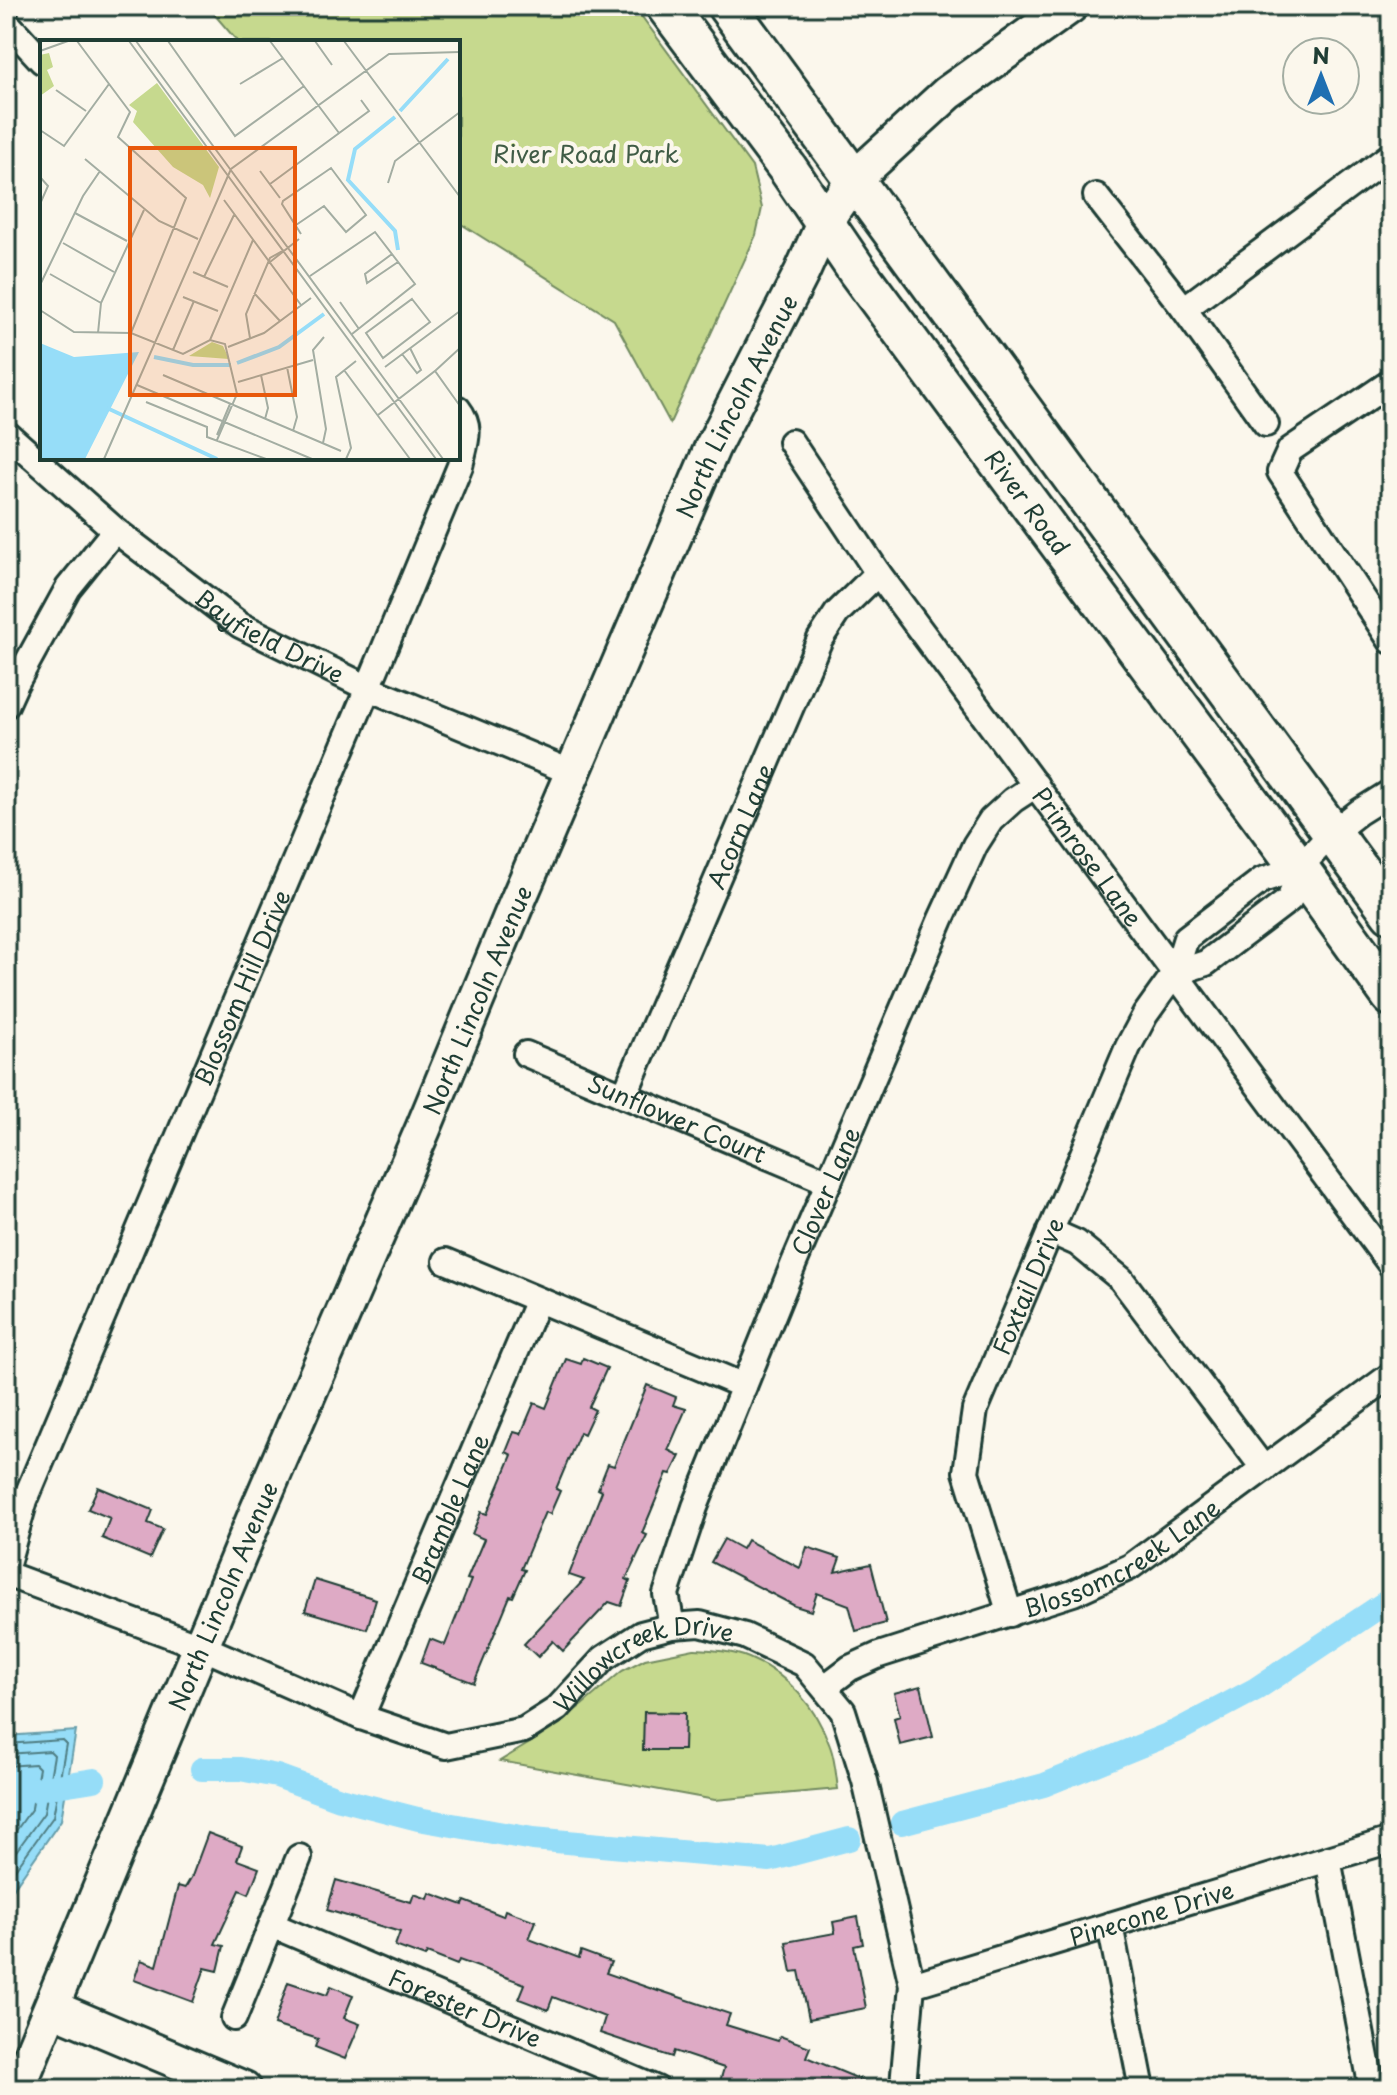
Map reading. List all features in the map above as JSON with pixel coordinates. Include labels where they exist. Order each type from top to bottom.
[{"type":"main road","name":"River Road","points":[[666,6],[825,221],[867,285],[1391,996]]},
{"type":"main road","points":[[727,6],[1391,913]]},
{"type":"main road","name":"North Lincoln Avenue","points":[[17,2089],[257,1512],[712,448],[825,221],[854,179],[948,93],[1070,6]]},
{"type":"main road","points":[[52,2008],[244,2089]]},
{"type":"street","points":[[6,22],[40,59]]},
{"type":"street","points":[[1184,309],[1391,155]]},
{"type":"street","points":[[1096,196],[1184,309],[1266,424]]},
{"type":"street","points":[[1391,382],[1290,450],[1280,472],[1391,641]]},
{"type":"street","name":"Blossom Hill Drive","points":[[6,1567],[25,1500],[460,466],[468,430],[466,418],[460,411]]},
{"type":"street","name":"Bayfield Drive","points":[[6,433],[115,530],[240,625],[368,688],[573,773]]},
{"type":"street","name":"Primrose Lane","points":[[791,442],[878,573],[1391,1265]]},
{"type":"street","points":[[6,705],[68,588],[115,530]]},
{"type":"street","name":"Acorn Lane","points":[[624,1096],[820,639],[837,613],[878,573]]},
{"type":"street","name":"Clover Lane","points":[[672,1626],[666,1594],[695,1507],[829,1182],[975,845],[991,820],[1036,785]]},
{"type":"street","points":[[1175,973],[1206,963],[1290,899],[1299,868],[1332,833],[1391,792]]},
{"type":"street","name":"Foxtail Drive","points":[[1010,1614],[966,1472],[975,1410],[1128,1047],[1145,1015],[1175,973],[1186,938],[1262,880],[1299,868]]},
{"type":"street","name":"Sunflower Court","points":[[526,1054],[829,1182]]},
{"type":"street","points":[[1050,1231],[1077,1243],[1121,1279],[1264,1469]]},
{"type":"street","points":[[446,1261],[744,1386]]},
{"type":"street","name":"Bramble Lane","points":[[361,1717],[538,1300]]},
{"type":"street","name":"Blossomcreek Lane","points":[[825,1687],[850,1668],[879,1655],[1073,1593],[1130,1567],[1391,1375]]},
{"type":"street","name":"Willowcreek Drive","points":[[6,1574],[202,1647],[361,1717],[446,1746],[524,1730],[557,1709],[604,1658],[641,1634],[672,1626],[700,1624],[745,1636],[804,1664],[843,1711],[861,1765],[912,1985],[901,2089]]},
{"type":"street","name":"Pinecone Drive","points":[[912,1985],[1391,1840]]},
{"type":"street","points":[[234,2018],[299,1857]]},
{"type":"street","points":[[1328,1859],[1372,2089]]},
{"type":"street","name":"Forester Drive","points":[[272,1925],[657,2089]]},
{"type":"street","points":[[1110,1925],[1142,2089]]},
{"type":"green space","name":"River Road Park","points":[[207,6],[634,6],[752,167],[762,208],[756,235],[670,423],[614,320],[460,223],[460,40],[236,40]]},
{"type":"green space","points":[[694,1649],[742,1656],[776,1673],[799,1693],[817,1718],[830,1746],[838,1789],[715,1800],[500,1761],[538,1738],[622,1671],[645,1659]]},
{"type":"water","points":[[76,1731],[61,1820],[6,1899],[6,1736]]},
{"type":"building","points":[[583,1358],[607,1368],[589,1407],[595,1410],[584,1434],[580,1432],[556,1489],[560,1491],[550,1514],[545,1512],[521,1569],[525,1570],[513,1597],[510,1596],[474,1683],[421,1663],[430,1639],[445,1645],[484,1539],[472,1534],[481,1512],[487,1514],[512,1455],[506,1452],[514,1432],[521,1434],[534,1403],[546,1408],[566,1359],[581,1364]]},
{"type":"building","points":[[647,1385],[676,1397],[673,1405],[686,1409],[668,1450],[680,1456],[671,1474],[667,1473],[642,1533],[647,1535],[626,1579],[630,1581],[621,1606],[609,1602],[563,1651],[553,1641],[538,1657],[524,1644],[584,1580],[569,1575],[602,1491],[598,1489],[608,1464],[614,1466]]},
{"type":"building","points":[[98,1487],[153,1510],[148,1523],[163,1529],[150,1558],[102,1538],[110,1518],[88,1509]]},
{"type":"building","points":[[724,1539],[742,1549],[747,1540],[800,1568],[807,1547],[840,1558],[835,1572],[871,1564],[886,1623],[856,1631],[849,1605],[817,1593],[811,1611],[795,1606],[711,1562]]},
{"type":"building","points":[[315,1580],[376,1599],[367,1629],[305,1611]]},
{"type":"building","points":[[921,1686],[933,1737],[900,1745],[894,1718],[900,1716],[894,1693]]},
{"type":"building","points":[[644,1712],[685,1713],[684,1750],[643,1750]]},
{"type":"building","points":[[208,1833],[242,1846],[237,1860],[259,1868],[249,1894],[240,1890],[215,1944],[224,1946],[218,1971],[205,1968],[193,2002],[134,1980],[141,1960],[157,1966],[178,1886],[185,1888],[192,1876]]},
{"type":"building","points":[[336,1880],[411,1902],[414,1894],[428,1899],[430,1893],[463,1905],[465,1901],[503,1916],[505,1910],[536,1921],[529,1939],[579,1958],[581,1951],[611,1962],[606,1973],[730,2014],[726,2025],[778,2041],[780,2036],[810,2047],[806,2057],[883,2089],[733,2089],[719,2085],[724,2068],[674,2051],[672,2057],[600,2033],[605,2017],[553,1997],[548,2010],[519,1999],[525,1984],[459,1960],[457,1965],[427,1953],[425,1957],[395,1946],[400,1932],[327,1910]]},
{"type":"building","points":[[858,1917],[863,1944],[854,1946],[866,2008],[809,2019],[799,1971],[792,1972],[786,1942],[835,1933],[833,1922]]},
{"type":"building","points":[[288,1982],[327,1995],[331,1986],[353,1995],[344,2018],[360,2024],[345,2059],[315,2047],[318,2039],[274,2025]]},
{"type":"waterway","points":[[902,1823],[1044,1785],[1177,1731],[1256,1689],[1391,1599]]},
{"type":"waterway","points":[[202,1769],[240,1769],[277,1776],[340,1799],[418,1819],[533,1839],[770,1860],[849,1839]]},
{"type":"waterway","points":[[6,1794],[94,1780]]}]
